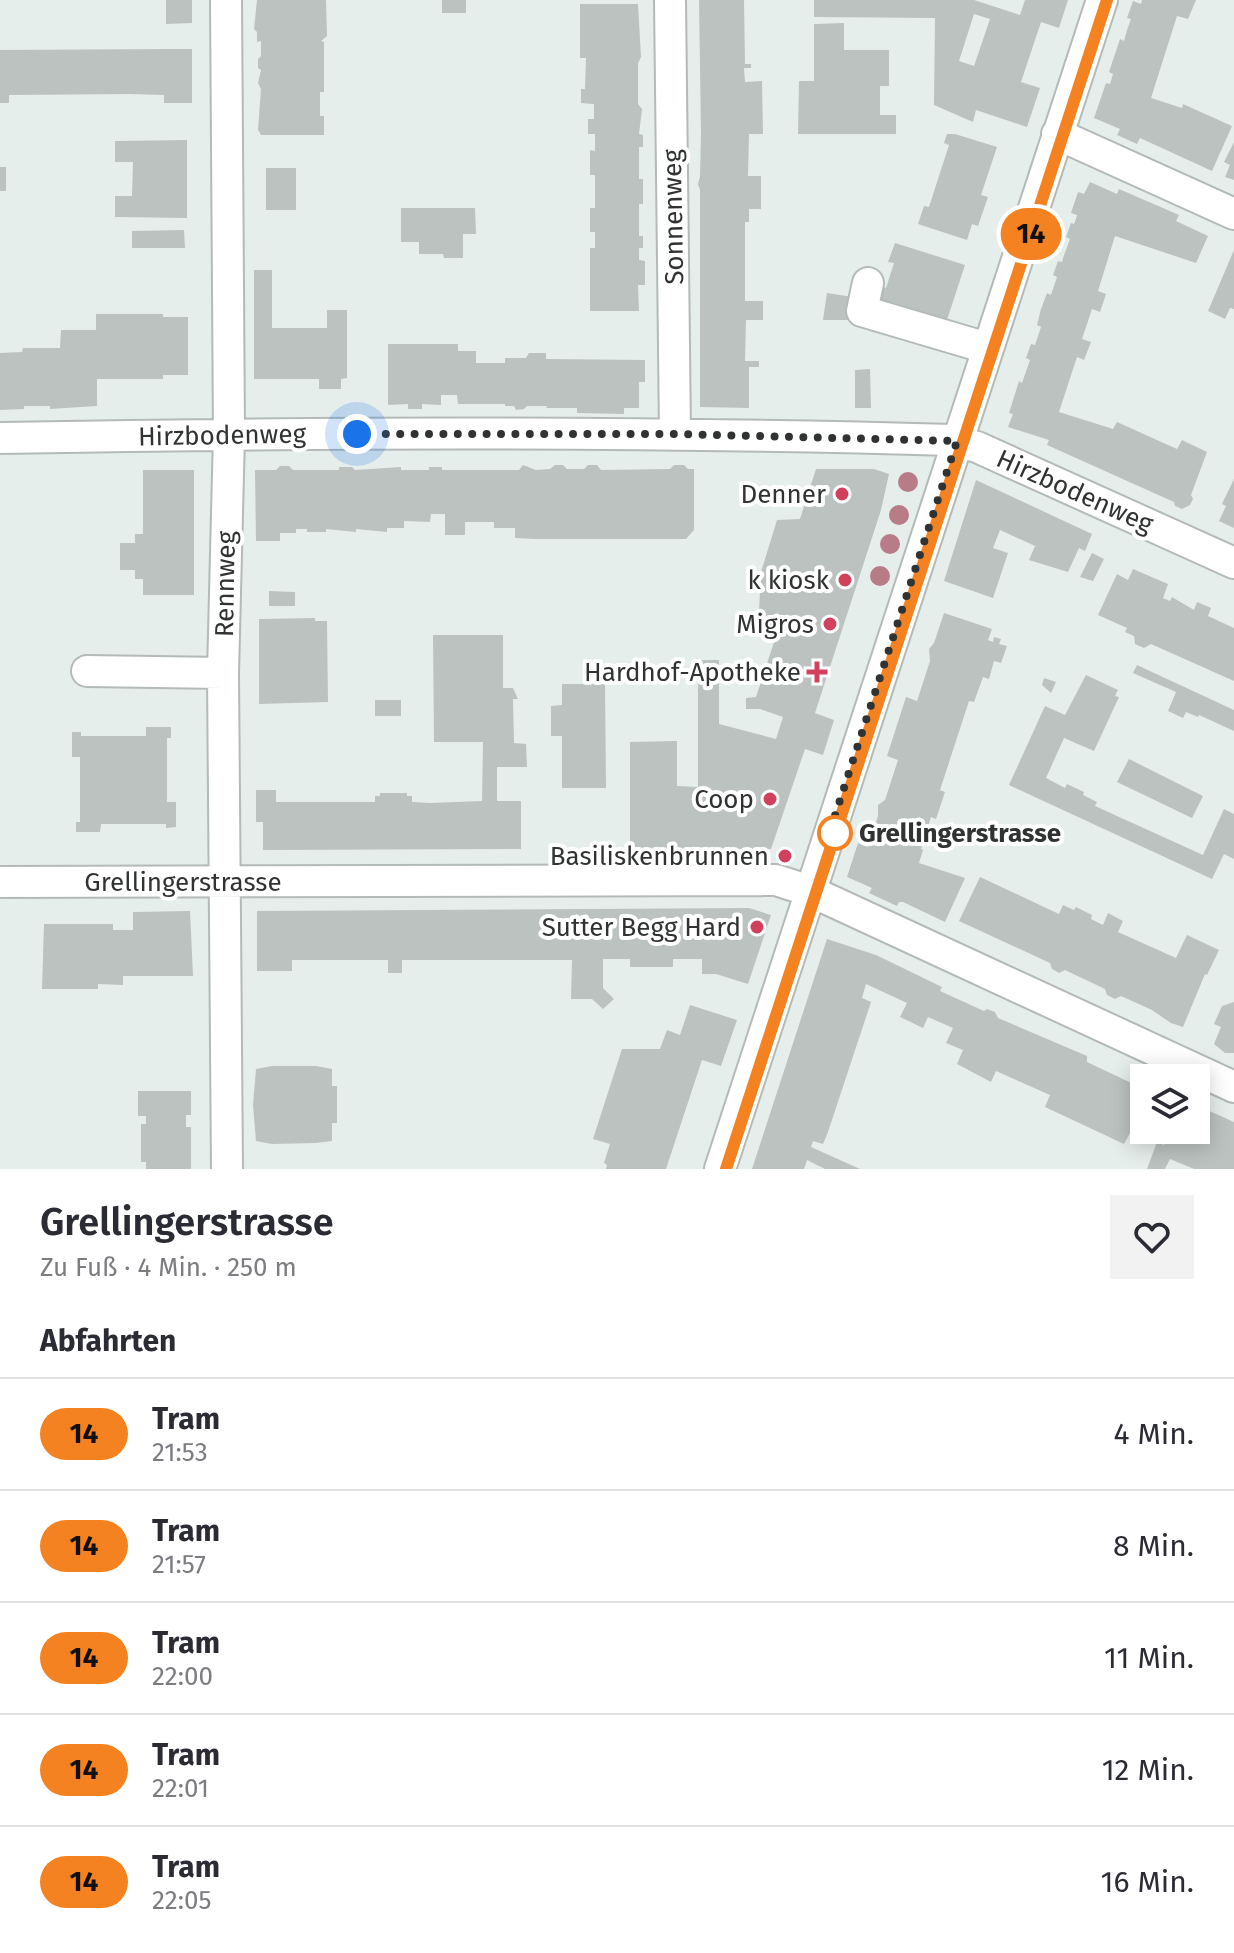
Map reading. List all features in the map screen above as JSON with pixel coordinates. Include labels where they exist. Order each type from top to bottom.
[{"type":"street","name":"Rennweg","points":[[226,0],[229,434],[223,673],[227,1169]]},
{"type":"street","name":"Sonnenweg","points":[[670,0],[675,434]]},
{"type":"street","points":[[720,1169],[1102,0]]},
{"type":"street","points":[[1057,134],[1234,214]]},
{"type":"street","points":[[868,283],[862,311],[987,348]]},
{"type":"street","name":"Hirzbodenweg","points":[[0,438],[229,434],[675,434],[957,441],[977,447],[1234,563]]},
{"type":"street","points":[[87,671],[223,673]]},
{"type":"street","name":"Grellingerstrasse","points":[[0,882],[776,880],[810,891],[1234,1087]]},
{"type":"building","points":[[166,0],[192,0],[192,23],[166,24]]},
{"type":"building","points":[[257,0],[326,0],[327,36],[321,41],[324,42],[324,92],[320,92],[324,135],[261,135],[258,130],[261,41],[257,42],[254,29]]},
{"type":"building","points":[[442,0],[466,0],[466,13],[442,13]]},
{"type":"building","points":[[699,0],[744,0],[745,64],[751,64],[751,68],[744,68],[745,82],[762,81],[763,134],[749,134],[748,176],[761,176],[761,209],[749,209],[749,222],[745,222],[745,301],[763,301],[763,320],[746,320],[745,361],[759,361],[759,367],[749,367],[749,408],[700,407]]},
{"type":"building","points":[[814,0],[974,0],[1020,15],[1025,0],[1068,0],[1059,28],[1041,22],[1021,82],[1040,88],[1027,127],[976,110],[973,122],[934,105],[935,18],[814,17]],"holes":[[[974,14],[990,19],[974,66],[959,61]]]},
{"type":"building","points":[[1142,0],[1196,0],[1188,19],[1177,16],[1151,98],[1182,108],[1183,104],[1232,126],[1212,171],[1140,138],[1137,144],[1117,135],[1120,129],[1094,118],[1106,83],[1110,84],[1113,74],[1109,72],[1120,39],[1124,41],[1133,1],[1141,4]]},
{"type":"building","points":[[580,4],[638,4],[641,57],[638,63],[638,104],[642,109],[639,134],[643,135],[643,147],[639,147],[643,204],[639,204],[639,236],[643,236],[643,248],[639,248],[639,260],[645,261],[645,285],[638,285],[639,311],[590,311],[590,248],[595,248],[595,232],[590,232],[590,208],[595,208],[595,175],[590,175],[590,150],[595,151],[595,134],[588,134],[588,119],[594,119],[594,104],[581,103],[581,89],[585,89],[586,58],[580,58]]},
{"type":"building","points":[[844,23],[844,50],[889,50],[889,86],[880,86],[880,115],[896,115],[896,134],[798,134],[799,81],[814,81],[814,24]]},
{"type":"building","points":[[192,49],[192,103],[164,103],[164,95],[130,94],[9,95],[9,103],[0,103],[0,50]]},
{"type":"building","points":[[947,134],[997,147],[981,195],[988,197],[978,226],[972,224],[967,240],[918,224],[924,206],[929,207],[949,145],[944,143]]},
{"type":"building","points":[[187,140],[187,218],[115,217],[115,196],[132,196],[133,162],[115,162],[115,141]]},
{"type":"building","points":[[1234,142],[1234,180],[1225,177],[1230,165],[1224,162]]},
{"type":"building","points":[[0,167],[6,167],[6,191],[0,191]]},
{"type":"building","points":[[266,168],[296,168],[296,210],[266,210]]},
{"type":"building","points":[[1090,182],[1117,194],[1119,189],[1179,215],[1176,221],[1208,236],[1196,263],[1115,236],[1098,291],[1106,294],[1100,312],[1092,309],[1082,339],[1091,342],[1084,360],[1077,357],[1059,412],[1113,429],[1117,422],[1177,449],[1182,440],[1207,452],[1191,495],[1193,499],[1190,505],[1182,509],[1174,502],[1047,445],[1049,440],[1008,427],[1019,381],[1022,383],[1030,360],[1026,358],[1031,344],[1035,345],[1041,327],[1037,325],[1041,309],[1047,293],[1051,295],[1057,277],[1053,275],[1058,261],[1062,262],[1070,239],[1066,237],[1071,223],[1074,224],[1076,219],[1077,215],[1071,213],[1078,192],[1084,194]]},
{"type":"building","points":[[401,208],[475,208],[476,234],[463,234],[463,258],[419,254],[419,242],[401,242]]},
{"type":"building","points":[[184,230],[185,248],[132,248],[132,231]]},
{"type":"building","points":[[895,243],[965,265],[944,329],[874,305],[880,286],[886,288],[894,263],[888,262]]},
{"type":"building","points":[[1234,250],[1234,309],[1230,308],[1225,319],[1208,311]]},
{"type":"building","points":[[254,270],[272,270],[272,328],[327,328],[327,310],[347,310],[347,378],[341,379],[341,389],[319,389],[319,379],[254,379]]},
{"type":"building","points":[[827,293],[853,297],[849,320],[823,320]]},
{"type":"building","points":[[96,314],[188,317],[188,375],[163,375],[163,379],[97,379],[97,406],[50,409],[50,406],[24,406],[24,409],[0,410],[0,353],[22,352],[23,348],[60,348],[61,330],[96,330]]},
{"type":"building","points":[[388,344],[458,344],[458,351],[476,351],[476,363],[505,363],[505,358],[526,358],[529,353],[546,353],[546,359],[645,360],[645,382],[639,382],[639,408],[624,408],[624,414],[577,413],[577,408],[547,406],[527,406],[516,410],[514,406],[505,404],[458,404],[457,395],[441,395],[441,405],[422,404],[422,409],[408,409],[408,404],[388,405]]},
{"type":"building","points":[[870,369],[871,408],[855,408],[855,370]]},
{"type":"building","points":[[523,465],[536,470],[550,469],[555,465],[584,469],[588,465],[597,465],[601,470],[670,469],[674,465],[684,465],[694,469],[694,530],[686,539],[536,539],[515,538],[515,528],[494,528],[494,522],[465,522],[465,535],[445,535],[445,514],[431,514],[430,522],[404,521],[404,528],[387,528],[387,532],[326,529],[326,532],[307,532],[307,529],[296,529],[296,533],[280,533],[280,541],[256,541],[255,470],[276,470],[280,466],[289,466],[293,470],[401,467],[401,470],[429,470],[429,467],[442,467],[442,470],[519,470]]},
{"type":"building","points":[[816,469],[874,469],[889,474],[881,510],[815,713],[834,720],[823,755],[805,749],[771,849],[630,849],[630,742],[677,741],[677,786],[698,787],[698,660],[719,660],[719,724],[776,739],[783,717],[760,709],[746,709],[746,698],[756,697],[776,636],[758,630],[761,572],[777,520],[800,519]]},
{"type":"building","points":[[143,470],[194,470],[194,595],[143,595],[143,579],[135,579],[135,570],[120,570],[120,543],[135,543],[135,534],[143,534]]},
{"type":"building","points":[[1234,479],[1234,528],[1219,521],[1226,506],[1222,504]]},
{"type":"building","points":[[976,480],[1092,534],[1085,551],[1079,548],[1068,572],[1029,560],[1035,546],[1000,530],[993,548],[1008,553],[993,598],[944,581]]},
{"type":"building","points":[[1092,553],[1104,559],[1093,581],[1080,577]]},
{"type":"building","points":[[1133,569],[1168,584],[1163,598],[1170,601],[1172,597],[1194,610],[1197,602],[1211,608],[1208,616],[1234,628],[1234,681],[1151,644],[1144,648],[1135,644],[1134,636],[1125,632],[1127,628],[1098,615],[1117,574],[1128,580]]},
{"type":"building","points":[[269,591],[295,592],[295,606],[269,606]]},
{"type":"building","points":[[944,613],[992,629],[988,640],[993,642],[994,637],[1001,639],[999,644],[1007,646],[1001,663],[994,661],[989,679],[983,677],[974,702],[969,701],[940,790],[945,792],[936,819],[931,817],[921,849],[919,863],[965,878],[945,922],[903,902],[897,906],[869,893],[872,888],[847,877],[858,843],[868,847],[878,816],[878,805],[885,800],[898,760],[887,756],[906,697],[917,701],[930,661],[929,649]]},
{"type":"building","points":[[315,618],[315,621],[327,621],[328,702],[259,704],[259,619]]},
{"type":"building","points":[[433,635],[503,635],[503,688],[513,688],[518,699],[513,699],[514,743],[526,744],[527,767],[497,767],[497,801],[521,801],[521,849],[263,850],[263,822],[256,822],[256,790],[276,790],[276,802],[375,802],[375,796],[380,796],[380,793],[407,793],[407,796],[412,796],[412,802],[482,801],[483,742],[434,742]]},
{"type":"building","points":[[1137,665],[1234,710],[1234,731],[1199,715],[1186,712],[1183,718],[1168,711],[1176,692],[1133,673]]},
{"type":"building","points":[[1086,675],[1118,690],[1115,696],[1119,697],[1094,751],[1064,738],[1046,778],[1065,788],[1067,784],[1084,792],[1083,795],[1097,802],[1095,806],[1203,855],[1224,809],[1234,814],[1234,859],[1224,854],[1212,879],[1009,785],[1045,706],[1065,715]]},
{"type":"building","points":[[1044,678],[1056,682],[1051,693],[1042,685]]},
{"type":"building","points":[[562,684],[605,684],[606,788],[562,788],[562,736],[551,736],[551,706],[562,705]]},
{"type":"building","points":[[375,700],[401,700],[401,716],[375,716]]},
{"type":"building","points":[[146,727],[171,727],[171,738],[167,738],[167,802],[176,802],[176,827],[166,828],[166,824],[101,824],[100,832],[76,832],[76,822],[80,822],[80,757],[72,757],[72,732],[81,732],[81,736],[146,736]]},
{"type":"building","points":[[1129,759],[1203,796],[1192,818],[1117,782]]},
{"type":"building","points":[[977,827],[988,831],[983,842],[974,839]]},
{"type":"building","points":[[980,877],[1059,914],[1063,905],[1074,910],[1076,907],[1103,925],[1108,913],[1123,921],[1118,932],[1176,958],[1187,935],[1219,950],[1205,974],[1183,1027],[1121,996],[1115,999],[1107,995],[1105,989],[1065,970],[1059,973],[1052,969],[1050,963],[959,921]]},
{"type":"building","points":[[749,908],[771,915],[748,984],[716,974],[702,974],[702,959],[673,959],[673,967],[630,967],[630,959],[603,959],[603,988],[614,999],[603,1009],[592,999],[571,999],[572,960],[402,960],[402,973],[388,973],[388,960],[292,960],[292,971],[257,971],[257,911]]},
{"type":"building","points":[[190,911],[193,976],[123,976],[123,985],[98,984],[98,989],[42,989],[44,924],[113,924],[113,930],[133,930],[133,912]]},
{"type":"building","points":[[827,939],[876,955],[942,987],[940,991],[984,1011],[995,1012],[998,1018],[1087,1056],[1087,1062],[1130,1082],[1130,1133],[1124,1144],[1045,1107],[1050,1095],[996,1071],[991,1082],[957,1064],[963,1050],[946,1043],[953,1028],[928,1017],[923,1028],[900,1017],[907,1003],[866,984],[862,998],[871,1002],[828,1132],[823,1144],[813,1141],[811,1147],[860,1169],[825,1169],[807,1160],[804,1169],[752,1169]]},
{"type":"building","points":[[1234,1002],[1234,1053],[1225,1053],[1214,1044],[1221,1027],[1214,1024],[1222,1006]]},
{"type":"building","points":[[690,1005],[737,1020],[721,1066],[702,1060],[666,1169],[606,1169],[604,1163],[610,1144],[593,1139],[622,1049],[660,1049],[667,1030],[680,1035]]},
{"type":"building","points":[[272,1066],[332,1069],[332,1086],[337,1086],[337,1123],[332,1123],[332,1141],[272,1144],[256,1141],[253,1105],[256,1069]]},
{"type":"building","points":[[138,1091],[191,1091],[191,1115],[186,1115],[186,1127],[191,1127],[191,1169],[146,1169],[146,1162],[141,1162],[141,1124],[146,1124],[146,1116],[138,1116]]},
{"type":"building","points":[[1210,1111],[1234,1122],[1234,1169],[1194,1169],[1170,1159],[1165,1169],[1147,1169],[1156,1144],[1210,1144]]},
{"type":"tram line","points":[[726,1169],[1107,0]]},
{"type":"tram line","name":"14","points":[[726,1169],[1107,0]]},
{"type":"place","name":"Denner","points":[[842,494]]},
{"type":"place","name":"k kiosk","points":[[845,580]]},
{"type":"place","name":"Migros","points":[[830,624]]},
{"type":"place","name":"Hardhof-Apotheke","points":[[817,672]]},
{"type":"place","name":"Coop","points":[[770,799]]},
{"type":"place","name":"Grellingerstrasse","points":[[835,833]]},
{"type":"place","name":"Basiliskenbrunnen","points":[[785,856]]},
{"type":"place","name":"Sutter Begg Hard","points":[[757,927]]},
{"type":"route","points":[[357,434],[675,434],[957,441],[828,837],[835,833]]}]
